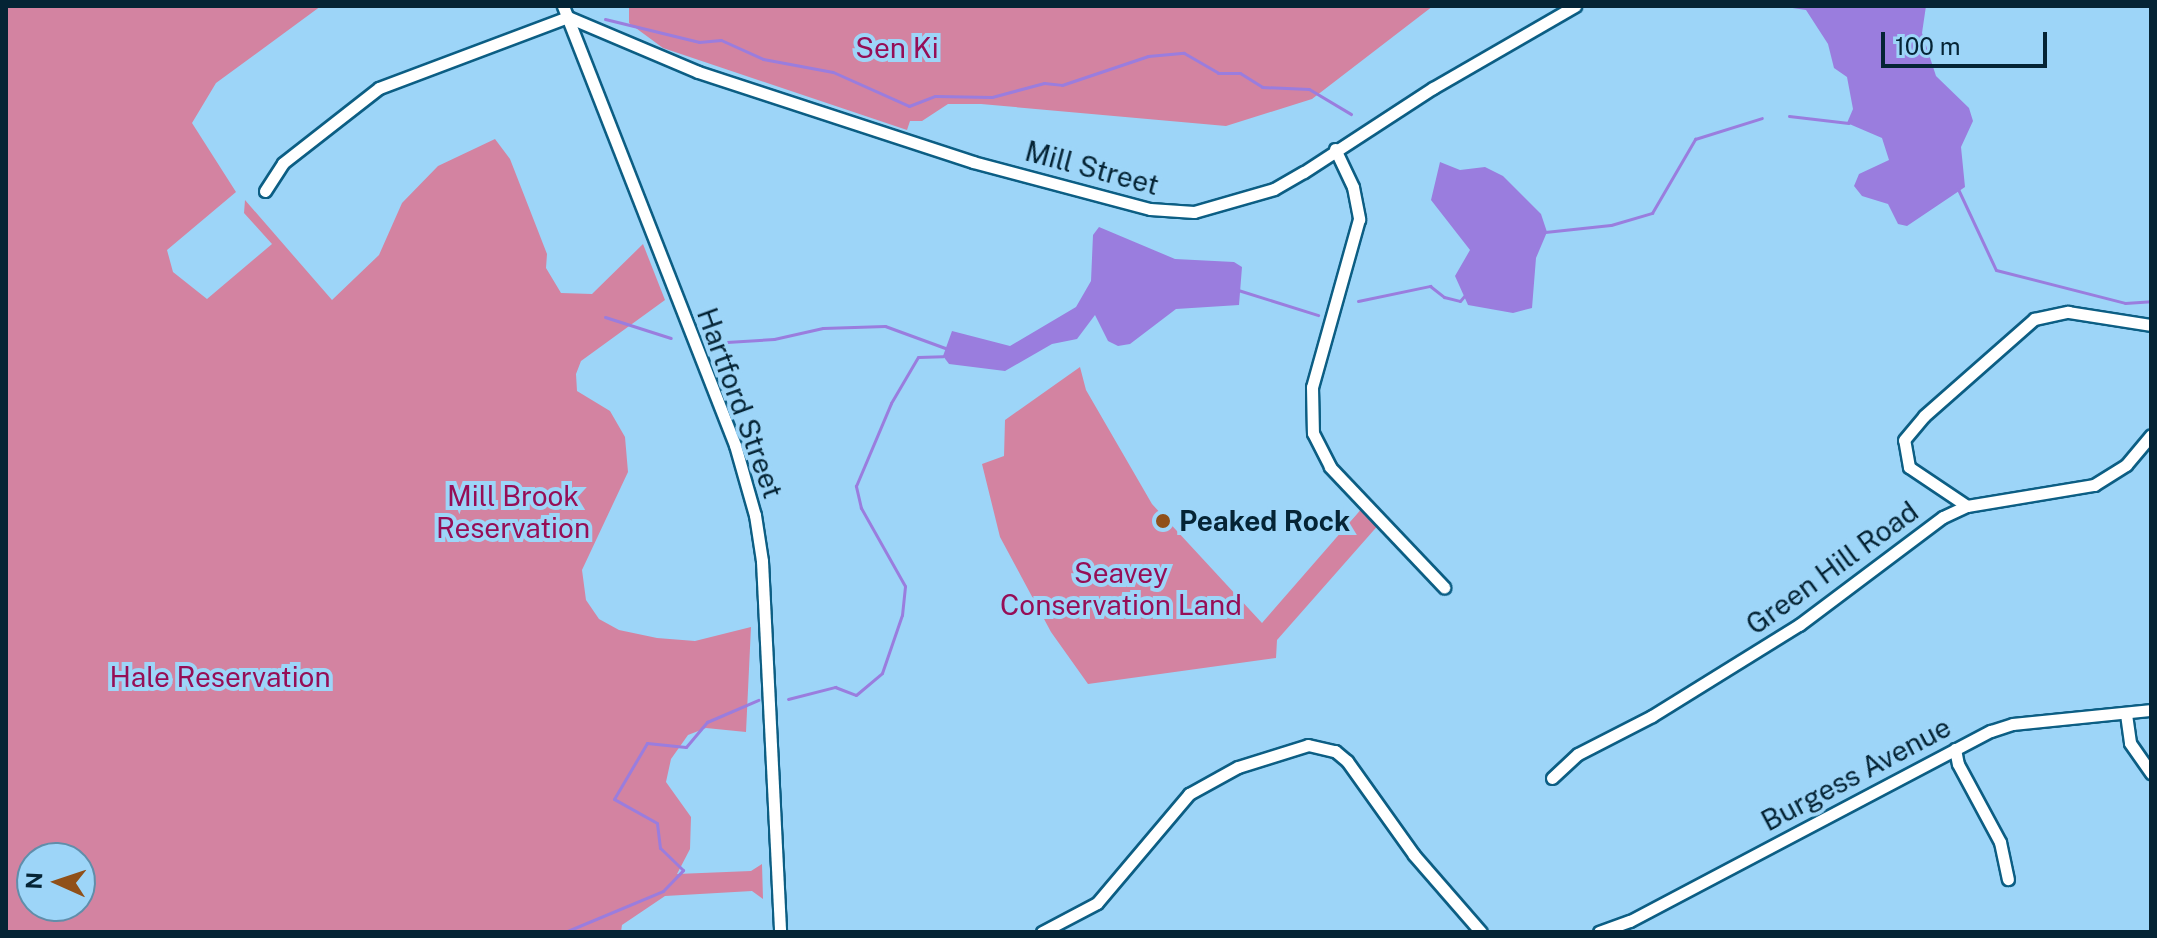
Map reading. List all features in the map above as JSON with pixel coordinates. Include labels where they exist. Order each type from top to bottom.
[{"type":"street","name":"Mill Street","points":[[566,12],[698,72],[973,162],[1168,213],[1220,208],[1274,189],[1335,149],[1575,6]]},
{"type":"street","points":[[265,191],[283,163],[379,88],[566,12]]},
{"type":"street","name":"Hartford Street","points":[[566,12],[735,445],[755,515],[762,561],[780,932]]},
{"type":"street","points":[[1335,149],[1353,187],[1359,219],[1312,387],[1313,433],[1330,467],[1444,587]]},
{"type":"street","points":[[1967,506],[1909,467],[1904,440],[1924,416],[2034,319],[2068,312],[2151,325]]},
{"type":"street","name":"Green Hill Road","points":[[1552,778],[1605,738],[1747,659],[1943,517],[1967,506],[2094,485],[2126,465],[2151,435]]},
{"type":"street","name":"Burgess Avenue","points":[[1599,932],[1630,921],[1955,749],[2013,724],[2151,710]]},
{"type":"street","points":[[2126,714],[2130,743],[2151,773]]},
{"type":"street","points":[[1042,932],[1097,903],[1189,794],[1250,762],[1308,745],[1335,751],[1347,761],[1414,855],[1481,932]]},
{"type":"street","points":[[1955,749],[2000,842],[2008,879]]},
{"type":"green space","name":"Hale Reservation","points":[[6,6],[321,6],[216,83],[192,123],[236,192],[167,250],[173,272],[207,299],[272,244],[244,213],[245,200],[332,300],[379,255],[402,203],[438,166],[495,139],[510,159],[547,254],[546,268],[561,293],[592,294],[643,244],[665,300],[581,361],[576,374],[577,391],[610,411],[625,437],[628,472],[582,570],[586,600],[599,619],[619,630],[657,638],[695,641],[751,627],[746,732],[706,728],[688,735],[671,759],[666,782],[691,817],[690,849],[677,874],[751,871],[762,864],[763,899],[752,891],[665,896],[622,925],[621,932],[6,932]]},
{"type":"green space","name":"Sen Ki","points":[[629,6],[1433,6],[1312,99],[1226,126],[981,104],[948,104],[922,121],[910,121],[907,130],[663,48],[629,23]]},
{"type":"green space","name":"Seavey Conservation Land","points":[[1080,367],[1086,390],[1152,504],[1262,623],[1363,507],[1381,522],[1277,640],[1276,658],[1088,684],[1051,632],[1000,537],[982,464],[1004,456],[1005,420]]},
{"type":"shaded area","points":[[1779,6],[1926,6],[1922,33],[1936,76],[1969,108],[1973,121],[1961,147],[1965,187],[1907,226],[1898,224],[1888,204],[1862,196],[1854,186],[1859,174],[1889,160],[1882,138],[1847,123],[1853,109],[1847,77],[1834,68],[1828,44],[1806,10]]},
{"type":"shaded area","points":[[1440,162],[1460,170],[1485,167],[1503,176],[1541,214],[1547,232],[1536,258],[1532,308],[1513,313],[1468,305],[1455,276],[1470,250],[1431,200]]},
{"type":"shaded area","points":[[1099,227],[1175,259],[1234,262],[1242,267],[1239,305],[1176,309],[1130,344],[1118,346],[1108,341],[1095,315],[1077,339],[1052,344],[1005,371],[949,364],[943,356],[952,331],[1010,346],[1076,307],[1091,281],[1093,235]]},
{"type":"waterway","points":[[605,19],[699,42],[721,40],[763,59],[833,72],[909,106],[935,96],[992,97],[1044,83],[1062,85],[1148,56],[1184,53],[1218,73],[1240,73],[1262,87],[1309,89],[1351,114]]},
{"type":"waterway","points":[[1789,116],[1849,123]]},
{"type":"waterway","points":[[1545,232],[1611,225],[1652,213],[1695,139],[1762,118]]},
{"type":"waterway","points":[[1958,189],[1996,270],[2125,303],[2151,301]]},
{"type":"waterway","points":[[1358,301],[1430,286],[1444,297],[1460,301],[1465,295]]},
{"type":"waterway","points":[[1238,290],[1318,315]]},
{"type":"waterway","points":[[605,317],[671,338]]},
{"type":"waterway","points":[[710,343],[774,339],[823,328],[885,326],[945,348]]},
{"type":"waterway","points":[[788,699],[835,687],[856,695],[882,673],[902,615],[905,586],[861,508],[856,486],[891,403],[918,357],[943,356]]},
{"type":"waterway","points":[[565,932],[663,891],[683,870],[660,848],[657,823],[614,799],[647,743],[686,747],[707,722],[758,700]]},
{"type":"place","name":"Peaked Rock","points":[[1163,521]]},
{"type":"park label","name":"Mill Brook Reservation","points":[[513,512]]}]
